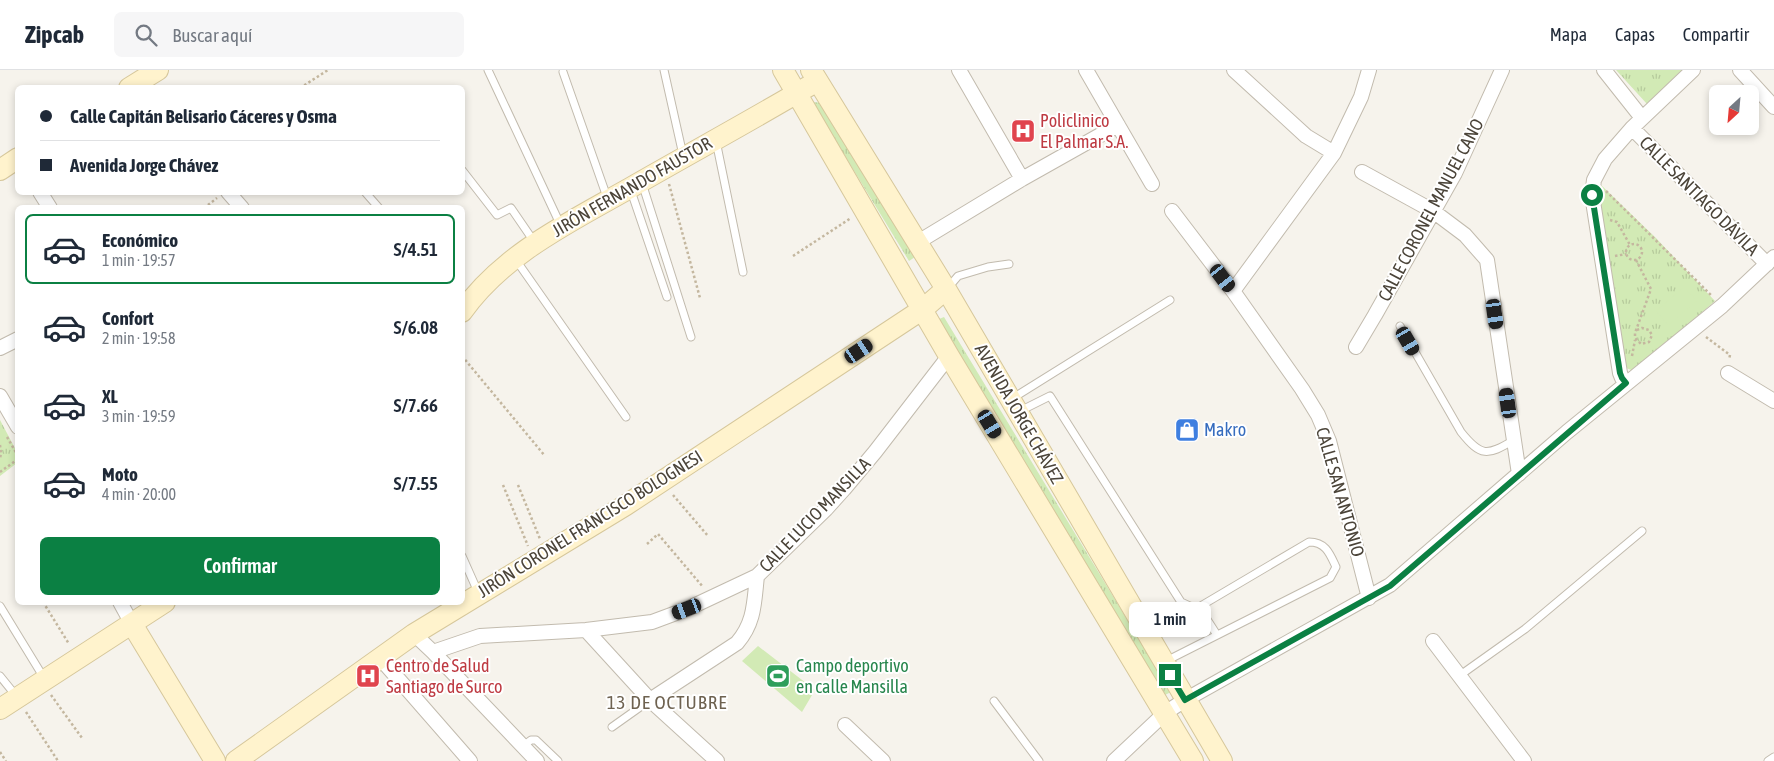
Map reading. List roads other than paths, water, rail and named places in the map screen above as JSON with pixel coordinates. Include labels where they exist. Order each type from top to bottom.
[{"type":"street","name":"AVENIDA JORGE CHÁVEZ","points":[[783,70],[949,356],[1165,713],[1190,759]]},
{"type":"street","points":[[959,70],[1022,179]]},
{"type":"street","points":[[1086,70],[1152,184]]},
{"type":"street","points":[[1233,291],[1334,153],[1361,98],[1369,70]]},
{"type":"street","name":"CALLE CORONEL MANUEL CANO","points":[[1356,347],[1455,173],[1502,70]]},
{"type":"street","points":[[1604,70],[1642,118]]},
{"type":"street","points":[[1626,383],[1620,373],[1592,195],[1594,180],[1605,159],[1632,128],[1693,70]]},
{"type":"street","points":[[1740,70],[1774,107]]},
{"type":"street","points":[[1238,71],[1306,136],[1334,153]]},
{"type":"street","name":"JIRÓN FERNANDO FAUSTOR","points":[[465,307],[515,257],[561,226],[797,93],[814,75]]},
{"type":"street","name":"AVENIDA JORGE CHÁVEZ","points":[[814,75],[918,242],[1222,761]]},
{"type":"street","points":[[136,85],[152,78]]},
{"type":"street","points":[[918,242],[1022,179],[1118,125]]},
{"type":"street","name":"CALLE SANTIAGO DÁVILA","points":[[1632,128],[1770,261]]},
{"type":"street","points":[[1362,172],[1433,211],[1465,235],[1487,260],[1519,474]]},
{"type":"street","points":[[223,195],[238,205]]},
{"type":"street","name":"CALLE SAN ANTONIO","points":[[1172,211],[1233,291],[1302,389],[1318,415],[1329,442],[1369,598]]},
{"type":"street","points":[[1114,761],[1165,713],[1185,700],[1390,586],[1626,383],[1722,306],[1770,261]]},
{"type":"street","name":"JIRÓN CORONEL FRANCISCO BOLOGNESI","points":[[465,602],[662,481],[923,309],[946,290]]},
{"type":"street","points":[[0,348],[15,340]]},
{"type":"street","name":"CALLE LUCIO MANSILLA","points":[[433,652],[480,636],[586,630],[652,622],[687,609],[757,576],[844,489],[949,356]]},
{"type":"street","points":[[1728,374],[1774,401]]},
{"type":"street","points":[[0,396],[11,429]]},
{"type":"street","points":[[650,700],[737,643],[746,633],[752,619],[757,576]]},
{"type":"street","points":[[122,605],[215,761]]},
{"type":"street","points":[[0,709],[160,605]]},
{"type":"street","name":"JIRÓN CORONEL FRANCISCO BOLOGNESI","points":[[236,761],[414,634],[460,605]]},
{"type":"street","points":[[586,630],[650,700],[717,761]]},
{"type":"street","points":[[414,634],[537,761]]},
{"type":"street","points":[[1433,641],[1524,761]]},
{"type":"street","points":[[380,658],[470,761]]},
{"type":"street","points":[[846,725],[883,761]]},
{"type":"lane","points":[[488,70],[561,226]]},
{"type":"lane","points":[[664,70],[684,158]]},
{"type":"lane","points":[[563,72],[608,200]]},
{"type":"lane","points":[[715,140],[743,272]]},
{"type":"lane","points":[[465,174],[497,215],[511,208],[536,243]]},
{"type":"lane","points":[[636,185],[667,297]]},
{"type":"lane","points":[[636,185],[691,338]]},
{"type":"lane","points":[[515,257],[626,417]]},
{"type":"lane","points":[[946,290],[958,276],[988,267],[1009,264]]},
{"type":"lane","points":[[1014,406],[1170,300]]},
{"type":"lane","points":[[1400,326],[1460,432],[1472,446],[1480,451],[1491,451],[1514,439]]},
{"type":"lane","points":[[1014,406],[1050,396],[1181,602],[1192,607],[1199,607],[1309,542],[1315,542],[1328,549],[1336,567],[1330,578],[1163,662]]},
{"type":"lane","points":[[1459,677],[1525,629],[1642,531]]},
{"type":"lane","points":[[465,563],[478,594]]},
{"type":"lane","points":[[0,606],[43,681]]},
{"type":"lane","points":[[1199,607],[1217,635]]},
{"type":"lane","points":[[0,676],[18,698]]},
{"type":"lane","points":[[612,727],[650,700]]},
{"type":"lane","points":[[994,701],[1038,761]]},
{"type":"lane","points":[[523,746],[531,740],[536,740],[558,761]]},
{"type":"lane","points":[[1768,761],[1774,757]]},
{"type":"place","name":"Policlinico El Palmar S.A.","points":[[1023,131]]},
{"type":"place","name":"Makro","points":[[1187,430]]},
{"type":"place","name":"Centro de Salud Santiago de Surco","points":[[368,676]]},
{"type":"place","name":"Campo deportivo en calle Mansilla","points":[[778,676]]},
{"type":"district","name":"13 DE OCTUBRE","points":[[667,702]]}]
